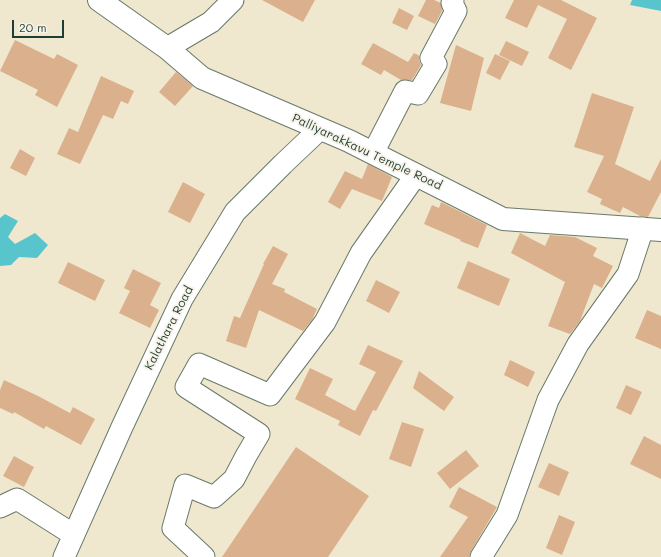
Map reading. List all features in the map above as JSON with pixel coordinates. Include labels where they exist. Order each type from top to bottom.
[{"type":"street","name":"Palliyarakkavu Temple Road","points":[[99,0],[167,48],[202,78],[372,153],[503,219],[652,229]]},
{"type":"street","points":[[167,48],[211,22],[233,0]]},
{"type":"street","points":[[372,153],[406,91],[418,94],[436,64],[431,58],[456,11],[452,4],[453,0]]},
{"type":"street","name":"Kalathara Road","points":[[64,557],[122,426],[182,299],[235,212],[320,129]]},
{"type":"street","points":[[204,557],[173,528],[185,485],[214,497],[234,479],[259,434],[186,387],[199,364],[270,395],[325,322],[361,253],[416,175]]},
{"type":"street","points":[[481,557],[507,515],[548,400],[578,344],[628,274],[652,229]]},
{"type":"street","points":[[0,507],[17,499],[74,535]]},
{"type":"water","points":[[632,0],[661,0],[661,11],[630,5]]},
{"type":"water","points":[[5,214],[18,221],[8,237],[15,244],[35,233],[48,245],[37,258],[19,257],[11,265],[0,266],[0,218]]},
{"type":"building","points":[[262,0],[315,0],[303,22]]},
{"type":"building","points":[[426,0],[434,0],[441,3],[442,11],[435,24],[418,16]]},
{"type":"building","points":[[514,0],[561,0],[597,18],[571,70],[548,58],[567,19],[538,5],[527,28],[505,18]]},
{"type":"building","points":[[399,8],[414,16],[407,30],[392,23]]},
{"type":"building","points":[[15,40],[54,59],[57,54],[78,65],[57,107],[35,95],[38,90],[0,71]]},
{"type":"building","points":[[506,41],[529,52],[522,66],[499,55]]},
{"type":"building","points":[[373,43],[408,62],[414,53],[420,56],[419,60],[421,65],[412,80],[401,80],[384,70],[381,75],[361,64]]},
{"type":"building","points":[[456,45],[484,58],[471,111],[440,103]]},
{"type":"building","points":[[495,54],[510,61],[500,80],[486,73]]},
{"type":"building","points":[[176,72],[193,86],[175,106],[159,92]]},
{"type":"building","points":[[101,76],[134,91],[128,104],[121,101],[113,119],[103,115],[80,164],[57,154],[69,128],[78,132]]},
{"type":"building","points":[[592,93],[634,107],[615,164],[650,181],[661,159],[661,192],[648,217],[640,216],[623,207],[620,213],[600,204],[602,199],[587,192],[604,156],[574,147]]},
{"type":"building","points":[[20,149],[35,158],[26,176],[10,168]]},
{"type":"building","points":[[368,164],[392,177],[382,201],[352,189],[340,209],[328,202],[345,171],[362,179]]},
{"type":"building","points":[[183,182],[205,194],[190,223],[168,212]]},
{"type":"building","points":[[441,202],[487,225],[478,248],[424,224],[432,205],[439,208]]},
{"type":"building","points":[[520,233],[545,246],[550,235],[575,237],[597,248],[593,256],[613,266],[602,288],[594,284],[580,321],[570,334],[548,326],[565,282],[511,253]]},
{"type":"building","points":[[273,246],[288,254],[272,284],[285,289],[284,292],[317,309],[312,320],[303,331],[259,310],[246,348],[226,341],[234,316],[240,318],[263,264]]},
{"type":"building","points":[[468,261],[510,279],[499,306],[457,288]]},
{"type":"building","points":[[68,262],[105,280],[95,301],[58,283]]},
{"type":"building","points":[[133,269],[161,283],[150,305],[159,310],[150,328],[119,313],[130,291],[124,288]]},
{"type":"building","points":[[376,280],[400,292],[389,313],[366,301]]},
{"type":"building","points":[[647,310],[661,316],[661,349],[635,338]]},
{"type":"building","points":[[368,345],[403,361],[376,411],[373,410],[360,436],[338,425],[340,421],[295,399],[310,368],[333,379],[325,395],[355,411],[376,372],[359,364]]},
{"type":"building","points":[[510,360],[535,372],[528,387],[504,375]]},
{"type":"building","points":[[419,371],[454,397],[444,411],[413,388]]},
{"type":"building","points":[[4,380],[70,413],[73,407],[95,419],[81,445],[46,426],[44,429],[14,412],[13,414],[0,408],[0,390]]},
{"type":"building","points":[[626,385],[642,392],[631,415],[616,408]]},
{"type":"building","points":[[402,422],[424,429],[411,467],[389,459]]},
{"type":"building","points":[[644,436],[661,445],[661,479],[630,464]]},
{"type":"building","points":[[296,447],[369,496],[328,557],[222,557]]},
{"type":"building","points":[[466,450],[479,466],[450,489],[437,473]]},
{"type":"building","points":[[14,456],[34,467],[24,487],[3,476]]},
{"type":"building","points":[[549,463],[569,472],[559,496],[538,487]]},
{"type":"building","points":[[459,487],[497,507],[469,557],[440,557],[468,517],[449,507]]},
{"type":"building","points":[[559,515],[575,522],[562,555],[546,548]]}]
